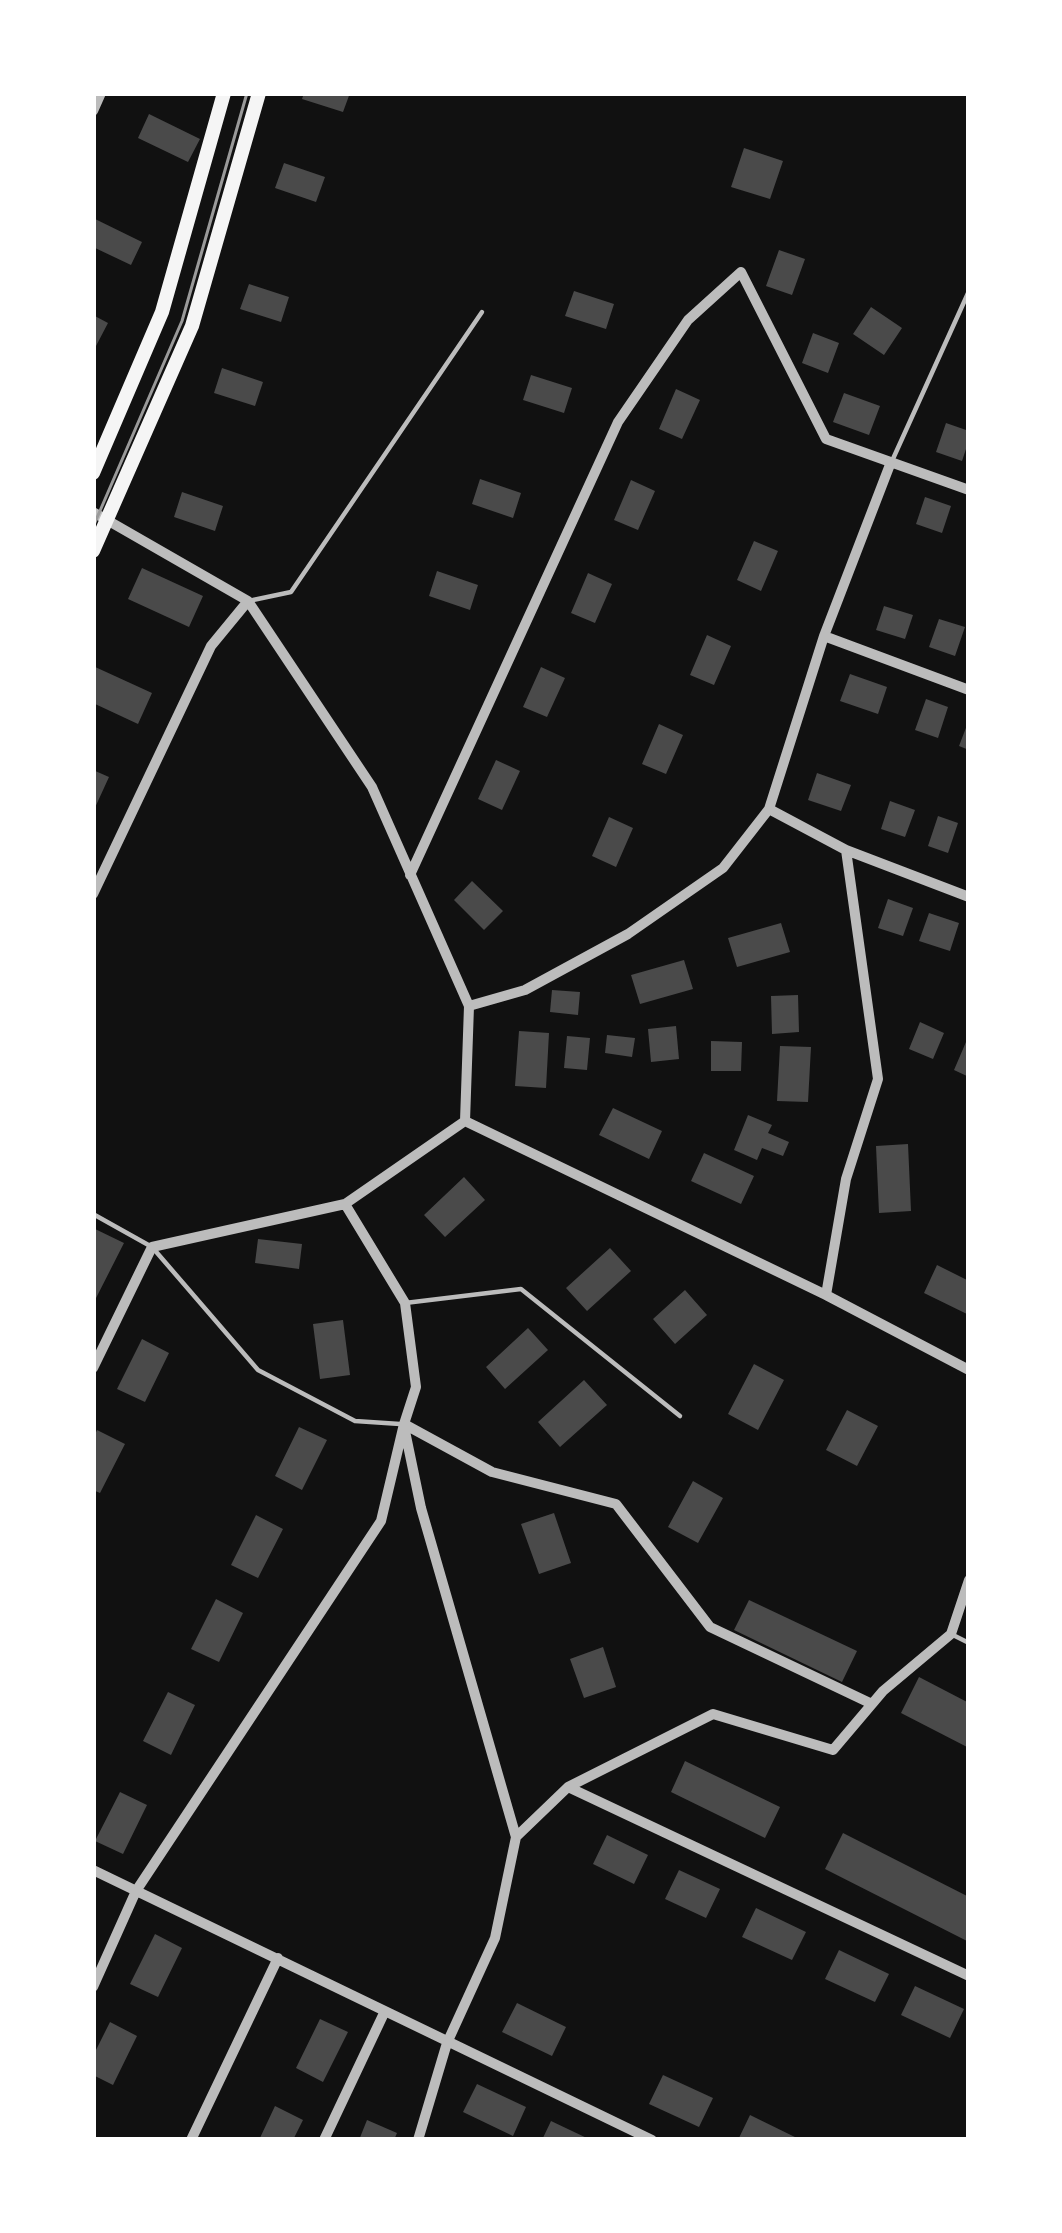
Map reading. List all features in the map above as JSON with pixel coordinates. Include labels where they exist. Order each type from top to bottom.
[{"type":"main road","points":[[93,473],[162,312],[224,93]]},
{"type":"main road","points":[[93,551],[192,326],[259,93]]},
{"type":"street","points":[[93,111],[101,93]]},
{"type":"street","points":[[410,875],[618,422],[688,320],[742,272],[826,439],[969,490]]},
{"type":"street","points":[[469,1006],[524,990],[628,934],[723,868],[769,809],[824,636],[891,462]]},
{"type":"street","points":[[93,512],[248,601],[372,787],[469,1006],[465,1121]]},
{"type":"street","points":[[93,894],[211,646],[248,601]]},
{"type":"street","points":[[824,636],[969,690]]},
{"type":"street","points":[[769,809],[846,850],[969,897]]},
{"type":"street","points":[[826,1295],[846,1179],[878,1079],[846,850]]},
{"type":"street","points":[[465,1121],[826,1295],[969,1370]]},
{"type":"street","points":[[93,1368],[152,1247],[345,1204],[465,1121]]},
{"type":"street","points":[[93,1987],[136,1891],[381,1521],[416,1387],[405,1303],[345,1204]]},
{"type":"street","points":[[404,1424],[492,1472],[616,1504],[710,1628],[872,1704]]},
{"type":"street","points":[[404,1424],[421,1508],[516,1837],[495,1938],[447,2043],[418,2140]]},
{"type":"street","points":[[516,1837],[568,1787],[713,1714],[832,1750],[883,1691],[951,1634],[969,1580]]},
{"type":"street","points":[[568,1787],[969,1976]]},
{"type":"street","points":[[93,1870],[652,2140]]},
{"type":"street","points":[[191,2140],[278,1958]]},
{"type":"street","points":[[324,2140],[385,2012]]},
{"type":"lane","points":[[891,462],[969,291]]},
{"type":"lane","points":[[248,601],[291,592],[482,312]]},
{"type":"lane","points":[[93,1214],[152,1247],[258,1370],[355,1421],[404,1424]]},
{"type":"lane","points":[[405,1303],[520,1288],[680,1416]]},
{"type":"lane","points":[[951,1634],[969,1642]]},
{"type":"building","points":[[304,93],[350,93],[343,112],[302,99]]},
{"type":"building","points":[[149,114],[200,139],[188,162],[138,138]]},
{"type":"building","points":[[744,148],[783,161],[770,199],[731,187]]},
{"type":"building","points":[[284,163],[325,177],[316,202],[275,188]]},
{"type":"building","points":[[93,218],[142,242],[131,265],[93,247]]},
{"type":"building","points":[[779,250],[805,259],[792,295],[766,286]]},
{"type":"building","points":[[249,284],[289,297],[281,322],[240,309]]},
{"type":"building","points":[[574,291],[614,304],[606,329],[565,316]]},
{"type":"building","points":[[871,307],[902,328],[884,355],[853,334]]},
{"type":"building","points":[[93,315],[108,323],[96,346],[93,344]]},
{"type":"building","points":[[813,333],[839,343],[828,373],[802,363]]},
{"type":"building","points":[[222,368],[263,382],[255,406],[214,393]]},
{"type":"building","points":[[531,375],[572,388],[564,413],[523,400]]},
{"type":"building","points":[[676,389],[700,400],[682,439],[659,429]]},
{"type":"building","points":[[844,393],[880,406],[869,435],[833,422]]},
{"type":"building","points":[[946,423],[969,431],[962,461],[936,452]]},
{"type":"building","points":[[480,479],[521,493],[513,518],[472,504]]},
{"type":"building","points":[[631,480],[655,491],[638,530],[614,520]]},
{"type":"building","points":[[182,492],[223,506],[215,531],[174,517]]},
{"type":"building","points":[[925,497],[951,506],[942,533],[916,524]]},
{"type":"building","points":[[754,541],[778,551],[761,591],[737,580]]},
{"type":"building","points":[[142,568],[203,596],[189,627],[128,599]]},
{"type":"building","points":[[437,571],[478,585],[470,610],[429,596]]},
{"type":"building","points":[[588,573],[612,584],[595,623],[571,613]]},
{"type":"building","points":[[884,606],[913,615],[905,639],[876,630]]},
{"type":"building","points":[[939,619],[965,627],[955,656],[929,647]]},
{"type":"building","points":[[707,635],[731,646],[714,685],[690,675]]},
{"type":"building","points":[[93,666],[152,693],[138,724],[93,703]]},
{"type":"building","points":[[541,667],[565,678],[547,717],[523,707]]},
{"type":"building","points":[[850,674],[887,687],[878,714],[840,701]]},
{"type":"building","points":[[926,699],[948,707],[938,738],[915,730]]},
{"type":"building","points":[[969,720],[969,750],[959,746]]},
{"type":"building","points":[[659,724],[683,735],[666,774],[642,764]]},
{"type":"building","points":[[496,760],[520,771],[502,810],[478,799]]},
{"type":"building","points":[[93,770],[109,777],[93,812]]},
{"type":"building","points":[[817,773],[851,785],[841,811],[808,800]]},
{"type":"building","points":[[890,801],[915,810],[905,837],[881,829]]},
{"type":"building","points":[[938,816],[958,823],[948,853],[928,846]]},
{"type":"building","points":[[609,817],[633,828],[616,867],[592,856]]},
{"type":"building","points":[[472,881],[503,911],[484,930],[454,900]]},
{"type":"building","points":[[888,899],[913,908],[903,936],[878,928]]},
{"type":"building","points":[[929,913],[959,923],[950,951],[919,941]]},
{"type":"building","points":[[781,923],[790,952],[737,967],[728,938]]},
{"type":"building","points":[[684,960],[693,989],[640,1004],[631,975]]},
{"type":"building","points":[[552,990],[580,992],[578,1015],[550,1012]]},
{"type":"building","points":[[798,995],[799,1032],[772,1034],[771,996]]},
{"type":"building","points":[[920,1022],[944,1033],[933,1059],[909,1049]]},
{"type":"building","points":[[676,1026],[679,1059],[651,1062],[648,1029]]},
{"type":"building","points":[[519,1031],[549,1033],[546,1088],[515,1086]]},
{"type":"building","points":[[607,1035],[635,1038],[632,1057],[605,1053]]},
{"type":"building","points":[[567,1036],[590,1038],[587,1070],[564,1068]]},
{"type":"building","points":[[711,1041],[742,1042],[741,1071],[711,1071]]},
{"type":"building","points":[[966,1042],[969,1044],[969,1077],[954,1070]]},
{"type":"building","points":[[780,1046],[811,1047],[808,1102],[777,1101]]},
{"type":"building","points":[[613,1108],[662,1131],[649,1159],[599,1135]]},
{"type":"building","points":[[748,1115],[772,1125],[768,1133],[789,1142],[783,1156],[762,1148],[757,1160],[734,1150]]},
{"type":"building","points":[[908,1144],[911,1211],[879,1213],[876,1146]]},
{"type":"building","points":[[704,1153],[754,1176],[741,1204],[691,1181]]},
{"type":"building","points":[[464,1177],[485,1200],[445,1237],[424,1215]]},
{"type":"building","points":[[93,1228],[124,1243],[93,1304]]},
{"type":"building","points":[[258,1239],[302,1244],[299,1269],[255,1263]]},
{"type":"building","points":[[610,1248],[631,1271],[587,1311],[566,1288]]},
{"type":"building","points":[[937,1265],[969,1281],[969,1315],[924,1293]]},
{"type":"building","points":[[685,1290],[707,1315],[675,1344],[653,1319]]},
{"type":"building","points":[[343,1320],[350,1375],[320,1379],[313,1324]]},
{"type":"building","points":[[528,1328],[548,1350],[505,1389],[486,1367]]},
{"type":"building","points":[[142,1339],[169,1353],[145,1402],[117,1389]]},
{"type":"building","points":[[754,1364],[784,1380],[758,1430],[728,1414]]},
{"type":"building","points":[[584,1380],[607,1405],[560,1447],[538,1422]]},
{"type":"building","points":[[847,1410],[878,1426],[857,1466],[826,1450]]},
{"type":"building","points":[[299,1427],[327,1440],[302,1490],[275,1476]]},
{"type":"building","points":[[97,1430],[125,1444],[100,1493],[93,1490]]},
{"type":"building","points":[[693,1481],[723,1498],[698,1543],[668,1527]]},
{"type":"building","points":[[554,1513],[571,1563],[539,1574],[521,1524]]},
{"type":"building","points":[[256,1515],[283,1529],[258,1578],[231,1565]]},
{"type":"building","points":[[216,1599],[243,1613],[219,1662],[191,1649]]},
{"type":"building","points":[[749,1600],[857,1651],[842,1682],[734,1630]]},
{"type":"building","points":[[603,1647],[616,1687],[584,1698],[570,1659]]},
{"type":"building","points":[[919,1677],[969,1703],[969,1748],[901,1713]]},
{"type":"building","points":[[168,1692],[195,1705],[171,1755],[143,1741]]},
{"type":"building","points":[[685,1761],[780,1807],[765,1838],[671,1792]]},
{"type":"building","points":[[120,1792],[147,1805],[123,1854],[95,1841]]},
{"type":"building","points":[[843,1833],[969,1897],[969,1942],[825,1869]]},
{"type":"building","points":[[607,1835],[648,1855],[634,1884],[593,1864]]},
{"type":"building","points":[[679,1870],[720,1889],[706,1918],[665,1899]]},
{"type":"building","points":[[756,1908],[806,1932],[792,1960],[742,1937]]},
{"type":"building","points":[[155,1934],[182,1948],[158,1997],[130,1984]]},
{"type":"building","points":[[839,1950],[889,1974],[875,2002],[825,1979]]},
{"type":"building","points":[[915,1986],[964,2009],[950,2038],[901,2015]]},
{"type":"building","points":[[517,2003],[566,2027],[552,2056],[502,2032]]},
{"type":"building","points":[[320,2019],[348,2032],[323,2082],[296,2068]]},
{"type":"building","points":[[110,2022],[137,2036],[113,2085],[93,2075],[93,2056]]},
{"type":"building","points":[[663,2075],[713,2098],[699,2127],[649,2104]]},
{"type":"building","points":[[477,2084],[526,2107],[513,2136],[463,2112]]},
{"type":"building","points":[[275,2106],[303,2120],[293,2140],[259,2140]]},
{"type":"building","points":[[750,2115],[801,2140],[738,2140]]},
{"type":"building","points":[[367,2120],[397,2133],[394,2140],[359,2140]]},
{"type":"building","points":[[551,2121],[591,2140],[542,2140]]},
{"type":"tram line","points":[[93,527],[182,321],[247,93]]}]
